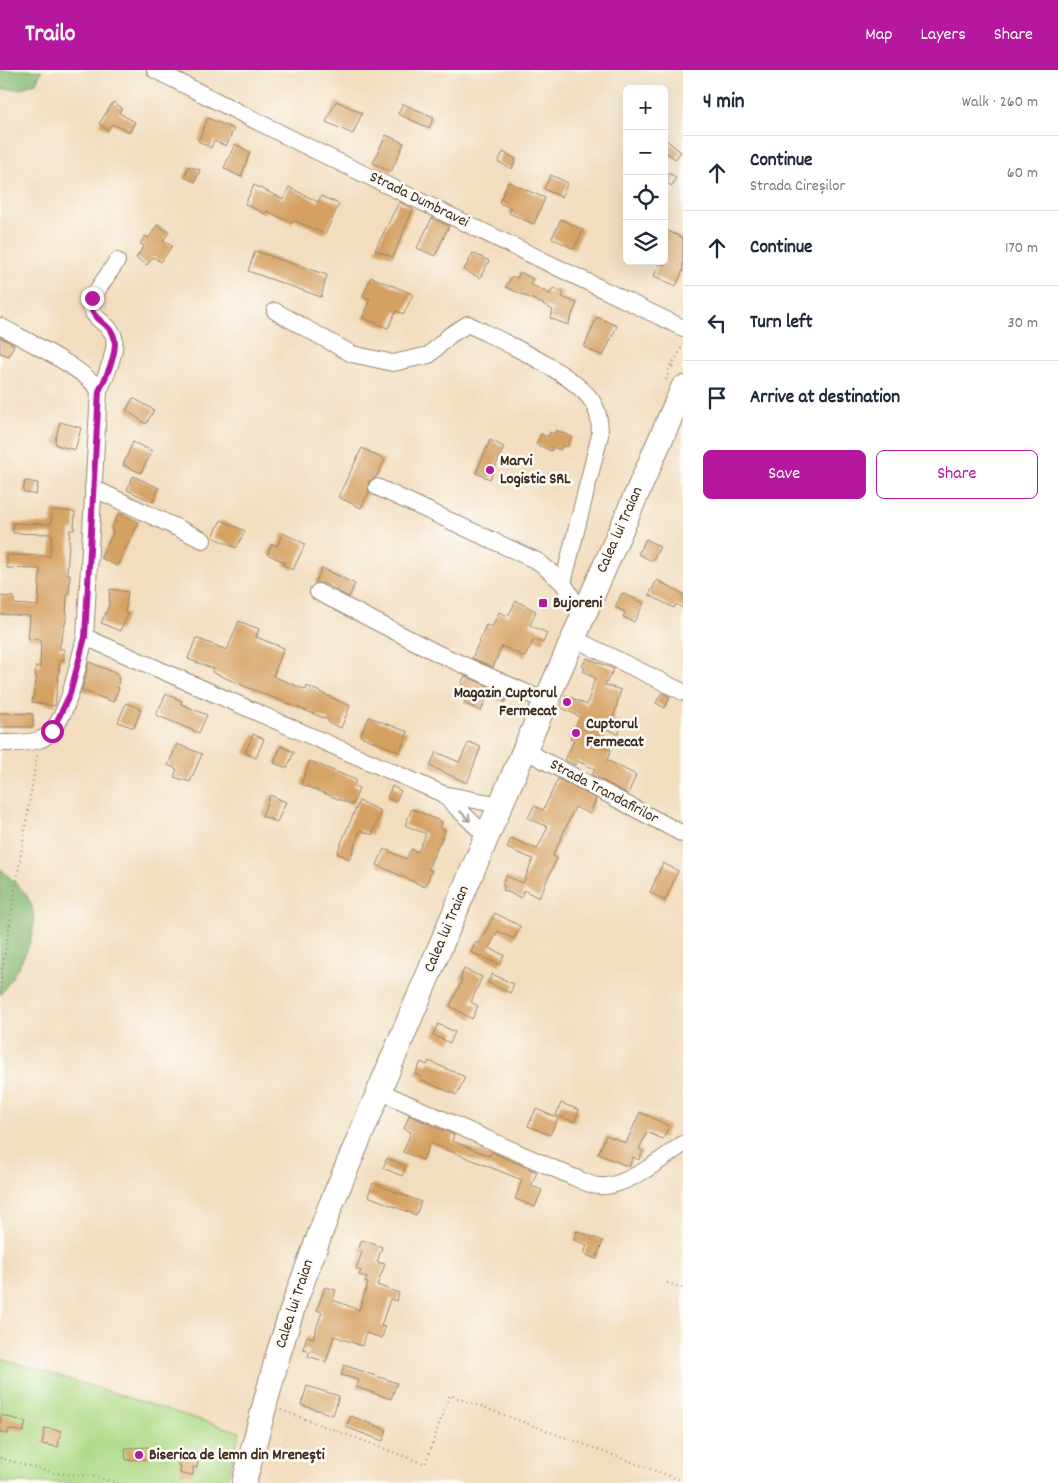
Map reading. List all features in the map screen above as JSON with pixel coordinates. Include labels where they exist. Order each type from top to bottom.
[{"type":"highway","name":"Calea lui Traian","points":[[244,1483],[264,1404],[294,1304],[311,1256],[500,805],[683,388]]},
{"type":"street","name":"Strada Dumbravei","points":[[155,70],[312,149],[683,328]]},
{"type":"street","points":[[0,743],[40,740],[52,731],[70,694],[85,637],[99,391],[113,354],[115,341],[110,329],[94,316],[90,305],[92,298],[117,261]]},
{"type":"street","points":[[275,311],[352,354],[393,363],[428,355],[450,335],[468,324],[532,356],[573,383],[592,401],[599,416],[600,435],[563,583]]},
{"type":"street","points":[[0,326],[82,374],[95,384],[99,391]]},
{"type":"street","points":[[376,487],[526,554],[539,562],[563,583],[583,615]]},
{"type":"street","points":[[93,488],[203,540]]},
{"type":"street","points":[[318,592],[439,654],[545,701]]},
{"type":"street","points":[[85,637],[443,794],[500,805]]},
{"type":"street","points":[[573,638],[683,692]]},
{"type":"street","name":"Strada Trandafirilor","points":[[524,750],[683,834]]},
{"type":"street","points":[[443,794],[487,837]]},
{"type":"street","points":[[379,1091],[573,1177],[599,1186],[626,1180],[658,1162],[683,1144]]},
{"type":"path","points":[[675,360],[683,344]]},
{"type":"path","points":[[0,984],[40,740]]},
{"type":"path","points":[[667,1283],[683,1288]]},
{"type":"path","points":[[264,1404],[425,1464],[450,1395],[683,1481]]},
{"type":"path","points":[[0,1458],[54,1473],[91,1476],[119,1483]]},
{"type":"green space","points":[[0,70],[42,70],[36,83],[20,89],[0,89]]},
{"type":"green space","points":[[0,868],[27,896],[32,908],[34,921],[28,948],[15,973],[0,995]]},
{"type":"green space","points":[[0,1358],[240,1432],[226,1483],[0,1483]]},
{"type":"building","points":[[336,101],[362,113],[353,134],[326,122]]},
{"type":"building","points":[[113,102],[122,108],[119,113],[135,122],[130,132],[112,124],[108,130],[99,124]]},
{"type":"building","points":[[403,104],[434,117],[429,128],[398,114]]},
{"type":"building","points":[[208,118],[234,129],[226,146],[214,141],[211,148],[198,141]]},
{"type":"building","points":[[386,135],[404,143],[391,172],[373,163]]},
{"type":"building","points":[[668,141],[681,152],[675,159],[668,154]]},
{"type":"building","points":[[235,144],[250,152],[241,177],[224,168]]},
{"type":"building","points":[[503,152],[516,159],[512,169],[498,162]]},
{"type":"building","points":[[189,166],[200,170],[195,182],[184,177]]},
{"type":"building","points":[[668,173],[676,177],[672,186],[668,184]]},
{"type":"building","points":[[551,175],[568,183],[561,197],[544,189]]},
{"type":"building","points":[[508,182],[545,198],[534,224],[509,213],[511,208],[499,203]]},
{"type":"building","points":[[254,185],[283,199],[289,187],[318,202],[321,196],[339,204],[325,234],[294,220],[292,223],[267,211],[265,214],[245,204]]},
{"type":"building","points":[[399,202],[413,209],[393,257],[375,250]]},
{"type":"building","points":[[432,218],[449,226],[435,256],[417,248]]},
{"type":"building","points":[[561,219],[583,230],[574,249],[552,238]]},
{"type":"building","points":[[157,225],[169,232],[163,241],[172,246],[161,262],[153,257],[147,265],[136,258],[144,246],[140,244],[145,236],[149,238]]},
{"type":"building","points":[[668,231],[683,238],[683,270],[676,286],[654,276],[659,265],[668,265]]},
{"type":"building","points":[[255,251],[327,275],[321,297],[248,271]]},
{"type":"building","points":[[473,253],[489,261],[480,278],[464,270]]},
{"type":"building","points":[[520,272],[533,279],[530,284],[550,294],[553,288],[564,292],[562,297],[577,303],[568,325],[550,318],[553,310],[545,305],[506,287],[512,276],[517,278]]},
{"type":"building","points":[[371,277],[413,294],[404,314],[396,311],[388,328],[363,318],[370,299],[363,296]]},
{"type":"building","points":[[597,317],[617,326],[603,356],[584,347]]},
{"type":"building","points":[[0,337],[14,345],[9,356],[0,353]]},
{"type":"building","points":[[133,398],[154,410],[146,424],[126,410]]},
{"type":"building","points":[[60,422],[81,428],[75,450],[56,445],[55,440]]},
{"type":"building","points":[[556,430],[572,437],[567,447],[563,445],[560,450],[553,447],[551,451],[536,444],[541,434],[548,437],[550,432],[554,434]]},
{"type":"building","points":[[490,440],[504,447],[490,479],[476,473]]},
{"type":"building","points":[[133,442],[152,451],[141,473],[123,465]]},
{"type":"building","points":[[362,448],[385,460],[376,477],[368,482],[369,492],[361,508],[338,497]]},
{"type":"building","points":[[133,476],[159,488],[153,502],[127,490]]},
{"type":"building","points":[[25,481],[38,483],[36,495],[23,492]]},
{"type":"building","points":[[52,510],[75,512],[74,530],[70,530],[67,574],[70,574],[66,620],[59,649],[64,649],[64,660],[60,660],[55,706],[32,702],[37,676],[35,675],[36,666],[40,667],[41,640],[28,638],[30,616],[0,614],[0,596],[14,597],[14,604],[38,606],[40,569],[7,568],[7,555],[50,556],[52,534],[13,533],[13,523],[51,524]]},
{"type":"building","points":[[119,513],[139,522],[117,566],[101,558],[114,531],[111,530]]},
{"type":"building","points":[[221,520],[245,531],[236,548],[213,537]]},
{"type":"building","points":[[283,533],[305,544],[293,570],[283,565],[284,562],[267,554],[272,544],[277,546]]},
{"type":"building","points":[[646,539],[660,547],[652,561],[638,554]]},
{"type":"building","points":[[322,568],[355,584],[349,597],[323,583],[315,583]]},
{"type":"building","points":[[657,580],[683,594],[683,608],[676,604],[674,608],[649,595]]},
{"type":"building","points":[[110,589],[128,592],[125,613],[128,614],[120,631],[101,623],[109,606]]},
{"type":"building","points":[[622,593],[644,603],[634,622],[623,617],[625,612],[615,607]]},
{"type":"building","points":[[516,601],[536,611],[530,625],[547,633],[543,643],[534,639],[525,657],[502,646],[493,667],[472,658],[486,625],[492,627],[499,612],[508,616]]},
{"type":"building","points":[[239,621],[259,629],[256,637],[284,648],[273,676],[306,690],[307,686],[350,706],[341,728],[328,722],[329,720],[244,686],[212,672],[214,669],[188,659],[196,638],[227,650]]},
{"type":"building","points":[[587,658],[614,669],[605,685],[621,690],[613,719],[623,724],[618,734],[607,729],[599,745],[611,750],[607,760],[636,775],[628,794],[592,775],[595,769],[577,761],[575,765],[565,760],[574,741],[570,739],[580,717],[560,707],[566,695],[587,705],[595,678],[583,671],[585,668],[582,666]]},
{"type":"building","points":[[89,662],[118,674],[119,681],[117,687],[119,688],[113,702],[82,690]]},
{"type":"building","points":[[465,676],[508,695],[505,702],[488,695],[481,711],[464,703],[471,688],[461,684]]},
{"type":"building","points":[[662,693],[670,697],[665,708],[656,703]]},
{"type":"building","points":[[166,694],[182,701],[181,704],[207,715],[199,733],[156,715]]},
{"type":"building","points":[[126,703],[141,709],[134,728],[118,722]]},
{"type":"building","points":[[0,713],[33,714],[33,727],[0,727]]},
{"type":"building","points":[[369,717],[408,732],[400,752],[360,736]]},
{"type":"building","points":[[253,734],[264,739],[256,758],[245,753]]},
{"type":"building","points":[[469,742],[481,747],[467,783],[430,766],[436,752],[459,762]]},
{"type":"building","points":[[177,744],[202,754],[190,782],[174,777],[177,769],[168,765]]},
{"type":"building","points":[[281,746],[294,752],[287,768],[274,763]]},
{"type":"building","points":[[310,761],[356,780],[354,786],[359,788],[353,805],[301,784]]},
{"type":"building","points":[[558,779],[596,799],[590,814],[575,807],[553,856],[557,858],[539,898],[524,890],[521,898],[503,890],[505,887],[502,885],[506,876],[523,883],[533,859],[507,848],[511,838],[537,849],[548,827],[528,818],[534,806],[543,810]]},
{"type":"building","points":[[392,786],[401,791],[395,802],[387,798]]},
{"type":"building","points":[[270,795],[286,802],[277,822],[262,816]]},
{"type":"building","points":[[359,801],[381,811],[372,835],[360,830],[350,859],[337,853]]},
{"type":"building","points":[[412,809],[442,822],[440,828],[445,830],[428,869],[432,870],[425,887],[377,865],[384,849],[406,859],[411,849],[418,852],[426,834],[405,825]]},
{"type":"building","points":[[663,863],[678,871],[665,901],[650,892]]},
{"type":"building","points":[[495,913],[520,926],[514,939],[498,931],[489,948],[504,955],[500,965],[471,952],[476,942],[479,944]]},
{"type":"building","points":[[464,969],[482,977],[471,1002],[478,1006],[472,1019],[450,1006],[462,980],[460,979]]},
{"type":"building","points":[[492,974],[514,984],[510,993],[488,983]]},
{"type":"building","points":[[438,1024],[455,1032],[450,1043],[433,1035]]},
{"type":"building","points":[[429,1061],[465,1077],[457,1095],[421,1080],[422,1077],[415,1074],[421,1062],[427,1065]]},
{"type":"building","points":[[561,1103],[579,1110],[574,1122],[556,1115]]},
{"type":"building","points":[[536,1109],[558,1118],[550,1135],[528,1126]]},
{"type":"building","points":[[640,1112],[669,1126],[663,1139],[647,1132],[639,1149],[643,1151],[639,1160],[633,1157],[629,1167],[598,1154],[606,1135],[626,1143]]},
{"type":"building","points":[[409,1115],[454,1135],[452,1141],[490,1156],[491,1152],[537,1172],[531,1186],[542,1190],[535,1207],[515,1199],[522,1180],[430,1143],[423,1160],[403,1152],[411,1132],[404,1129]]},
{"type":"building","points":[[387,1158],[406,1166],[402,1176],[383,1168]]},
{"type":"building","points":[[373,1183],[421,1202],[416,1215],[368,1196]]},
{"type":"building","points":[[577,1231],[603,1241],[596,1259],[584,1254],[587,1245],[574,1240]]},
{"type":"building","points":[[362,1240],[382,1247],[377,1262],[385,1264],[377,1285],[399,1293],[397,1301],[390,1299],[381,1326],[385,1327],[382,1338],[366,1333],[362,1346],[334,1336],[326,1362],[308,1356],[310,1351],[303,1349],[307,1336],[313,1338],[322,1312],[317,1310],[325,1287],[336,1290],[333,1300],[359,1310],[368,1283],[365,1282],[367,1277],[359,1275],[361,1271],[356,1269],[362,1252],[358,1250]]},
{"type":"building","points":[[344,1365],[397,1383],[391,1399],[356,1387],[359,1380],[341,1375]]},
{"type":"building","points":[[307,1386],[339,1396],[333,1415],[301,1405]]},
{"type":"building","points":[[1,1415],[26,1422],[23,1432],[9,1429],[8,1434],[0,1432]]},
{"type":"building","points":[[351,1416],[387,1430],[383,1441],[346,1427]]},
{"type":"building","points":[[45,1428],[61,1431],[58,1447],[42,1444]]},
{"type":"building","name":"Biserica de lemn din Mrenești","points":[[149,1447],[154,1453],[149,1459],[126,1460],[125,1448]]},
{"type":"building","points":[[179,1454],[198,1456],[197,1468],[193,1467],[193,1475],[180,1474],[181,1466],[178,1465]]},
{"type":"place","name":"Marvi Logistic SRL","points":[[490,470]]},
{"type":"place","name":"Bujoreni","points":[[543,603]]},
{"type":"place","name":"Magazin Cuptorul Fermecat","points":[[567,702]]},
{"type":"place","name":"Cuptorul Fermecat","points":[[576,733]]},
{"type":"place","name":"Biserica de lemn din Mrenești","points":[[139,1455]]},
{"type":"route","points":[[52,731],[70,694],[85,637],[99,391],[113,354],[115,341],[110,329],[100,323],[94,316],[90,305],[92,298]]}]
